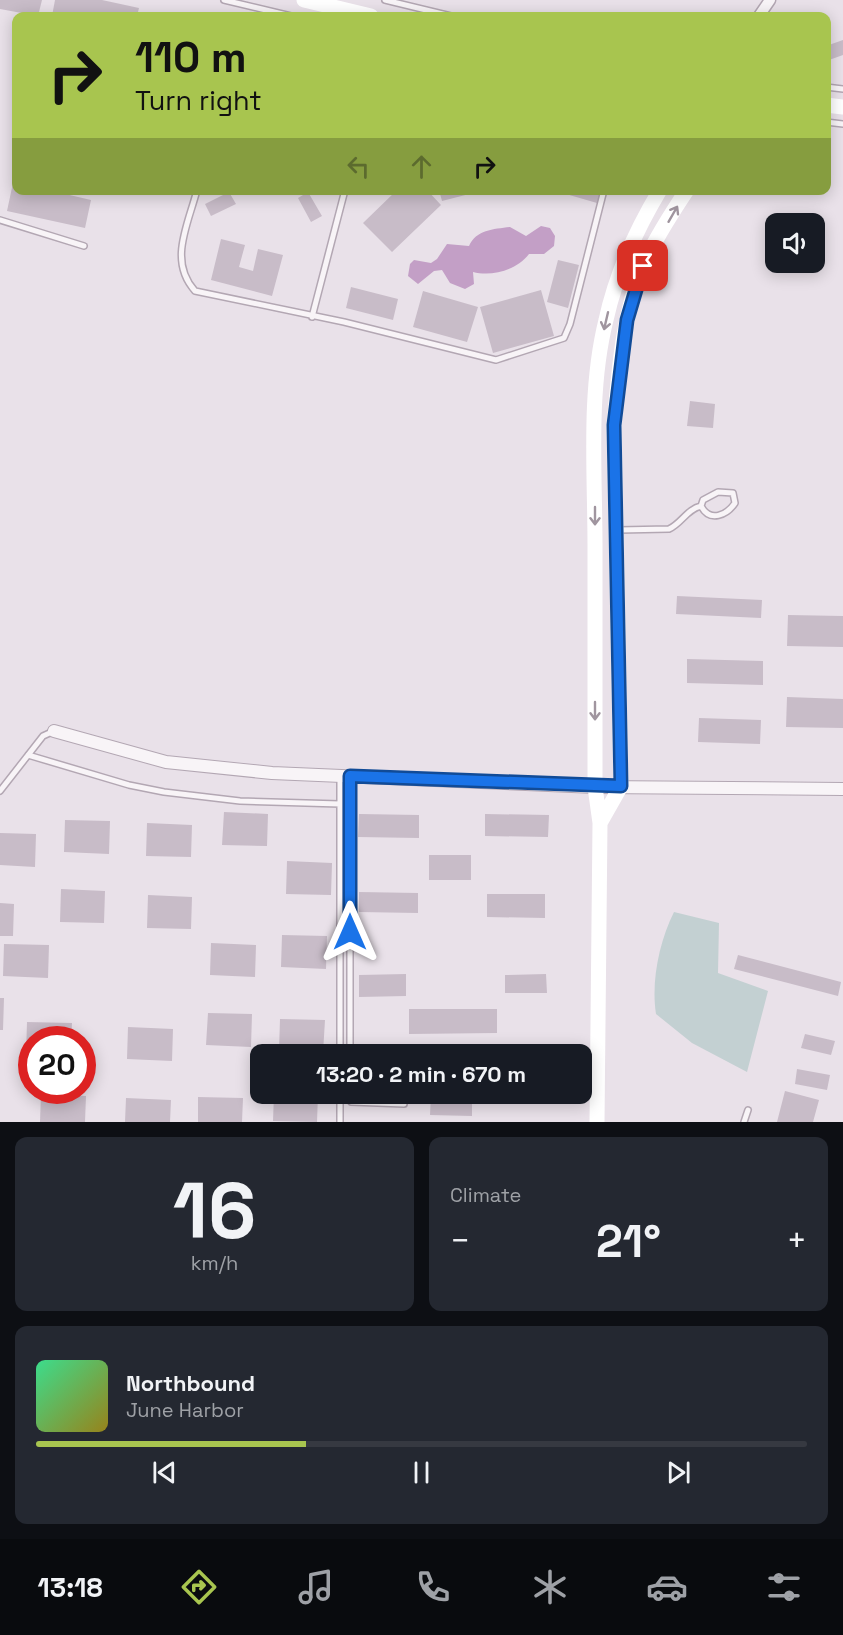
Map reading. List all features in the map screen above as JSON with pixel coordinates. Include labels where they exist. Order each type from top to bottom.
[{"type":"main road","points":[[304,0],[354,12]]},
{"type":"main road","points":[[597,1122],[600,823],[595,787],[595,441],[598,368],[606,319],[628,252],[642,220],[657,195]]},
{"type":"main road","points":[[600,823],[621,786],[614,425],[627,320],[643,266],[684,195]]},
{"type":"street","points":[[54,730],[166,762],[272,773],[595,787],[843,789]]},
{"type":"lane","points":[[224,0],[274,12]]},
{"type":"lane","points":[[385,0],[435,12]]},
{"type":"lane","points":[[197,195],[179,257],[186,281],[195,291],[496,360],[564,338],[570,324],[603,195]]},
{"type":"lane","points":[[312,317],[344,195]]},
{"type":"lane","points":[[0,220],[84,246]]},
{"type":"lane","points":[[718,492],[733,493],[736,498],[730,509],[721,515],[713,516],[704,512],[701,507],[703,500],[718,492]]},
{"type":"lane","points":[[615,530],[669,529],[692,508],[701,507]]},
{"type":"lane","points":[[0,792],[43,736],[54,730]]},
{"type":"lane","points":[[28,755],[129,785],[164,792],[240,801],[340,804]]},
{"type":"lane","points":[[340,1044],[340,804],[345,776]]},
{"type":"lane","points":[[345,776],[350,1044]]},
{"type":"lane","points":[[340,1104],[340,1122]]},
{"type":"lane","points":[[744,1122],[748,1110]]},
{"type":"shaded area","points":[[541,226],[550,228],[555,236],[554,246],[544,254],[529,254],[524,260],[504,271],[488,274],[473,272],[474,284],[465,289],[450,283],[442,270],[434,271],[418,284],[408,276],[410,264],[414,260],[431,263],[437,259],[447,244],[469,246],[481,233],[510,227],[526,236]]},
{"type":"shaded area","points":[[674,912],[719,923],[718,973],[768,991],[747,1072],[692,1043],[656,1014],[655,989],[660,949]]},
{"type":"building","points":[[0,0],[42,0],[39,12],[0,9]]},
{"type":"building","points":[[55,0],[102,0],[139,8],[138,12],[53,12]]},
{"type":"building","points":[[843,40],[843,55],[831,59],[831,44]]},
{"type":"building","points":[[12,188],[12,195],[70,195],[91,200],[85,228],[7,211]]},
{"type":"building","points":[[223,195],[231,195],[236,204],[211,216],[205,204]]},
{"type":"building","points":[[310,195],[322,216],[311,222],[298,198]]},
{"type":"building","points":[[392,195],[432,195],[441,205],[392,252],[363,223]]},
{"type":"building","points":[[440,195],[465,195],[442,201]]},
{"type":"building","points":[[569,195],[599,195],[597,203]]},
{"type":"building","points":[[221,239],[245,245],[239,267],[253,271],[258,249],[283,255],[272,296],[211,280]]},
{"type":"building","points":[[558,260],[579,265],[568,308],[547,302]]},
{"type":"building","points":[[351,287],[398,299],[393,320],[346,308]]},
{"type":"building","points":[[541,290],[554,336],[493,353],[480,307]]},
{"type":"building","points":[[423,291],[478,307],[467,342],[413,327]]},
{"type":"building","points":[[690,401],[715,404],[713,428],[687,426]]},
{"type":"building","points":[[677,596],[762,600],[761,618],[676,614]]},
{"type":"building","points":[[788,615],[843,616],[843,647],[787,646]]},
{"type":"building","points":[[687,659],[763,661],[763,685],[687,683]]},
{"type":"building","points":[[787,697],[843,699],[843,728],[786,727]]},
{"type":"building","points":[[699,718],[761,720],[760,744],[698,742]]},
{"type":"building","points":[[224,812],[268,814],[267,846],[222,845]]},
{"type":"building","points":[[359,814],[419,815],[419,838],[358,837]]},
{"type":"building","points":[[485,814],[549,815],[548,837],[485,836]]},
{"type":"building","points":[[65,820],[110,821],[109,854],[64,852]]},
{"type":"building","points":[[147,823],[192,825],[191,857],[146,856]]},
{"type":"building","points":[[0,833],[36,834],[35,867],[0,865]]},
{"type":"building","points":[[429,855],[471,855],[471,880],[429,880]]},
{"type":"building","points":[[287,861],[332,863],[331,895],[286,894]]},
{"type":"building","points":[[61,889],[105,891],[104,923],[60,922]]},
{"type":"building","points":[[359,892],[418,893],[418,913],[359,912]]},
{"type":"building","points":[[487,894],[545,894],[545,918],[487,917]]},
{"type":"building","points":[[148,895],[192,897],[191,929],[147,928]]},
{"type":"building","points":[[0,903],[14,904],[13,936],[0,936]]},
{"type":"building","points":[[282,935],[327,936],[326,969],[281,967]]},
{"type":"building","points":[[211,943],[256,945],[255,977],[210,975]]},
{"type":"building","points":[[4,944],[49,945],[48,978],[3,976]]},
{"type":"building","points":[[738,955],[841,982],[838,996],[734,969]]},
{"type":"building","points":[[406,974],[406,996],[359,997],[359,975]]},
{"type":"building","points":[[546,974],[547,993],[505,993],[505,975]]},
{"type":"building","points":[[0,998],[4,998],[3,1030],[0,1030]]},
{"type":"building","points":[[409,1009],[497,1009],[497,1033],[409,1034]]},
{"type":"building","points":[[208,1013],[252,1014],[250,1047],[206,1045]]},
{"type":"building","points":[[280,1019],[325,1020],[324,1044],[279,1044]]},
{"type":"building","points":[[27,1022],[72,1023],[72,1026],[27,1026]]},
{"type":"building","points":[[128,1027],[173,1029],[172,1061],[127,1059]]},
{"type":"building","points":[[805,1034],[835,1041],[831,1055],[801,1048]]},
{"type":"building","points":[[797,1069],[830,1075],[827,1090],[795,1084]]},
{"type":"building","points":[[785,1091],[819,1100],[813,1122],[777,1122]]},
{"type":"building","points":[[198,1097],[243,1098],[242,1122],[198,1122]]},
{"type":"building","points":[[126,1098],[171,1100],[170,1122],[125,1122]]},
{"type":"building","points":[[41,1104],[86,1104],[85,1122],[40,1122]]},
{"type":"building","points":[[274,1104],[318,1104],[317,1122],[273,1121]]},
{"type":"building","points":[[431,1104],[472,1104],[472,1116],[430,1115]]},
{"type":"route","points":[[350,932],[350,776],[595,787],[621,786],[614,425],[627,320],[643,266]]}]
